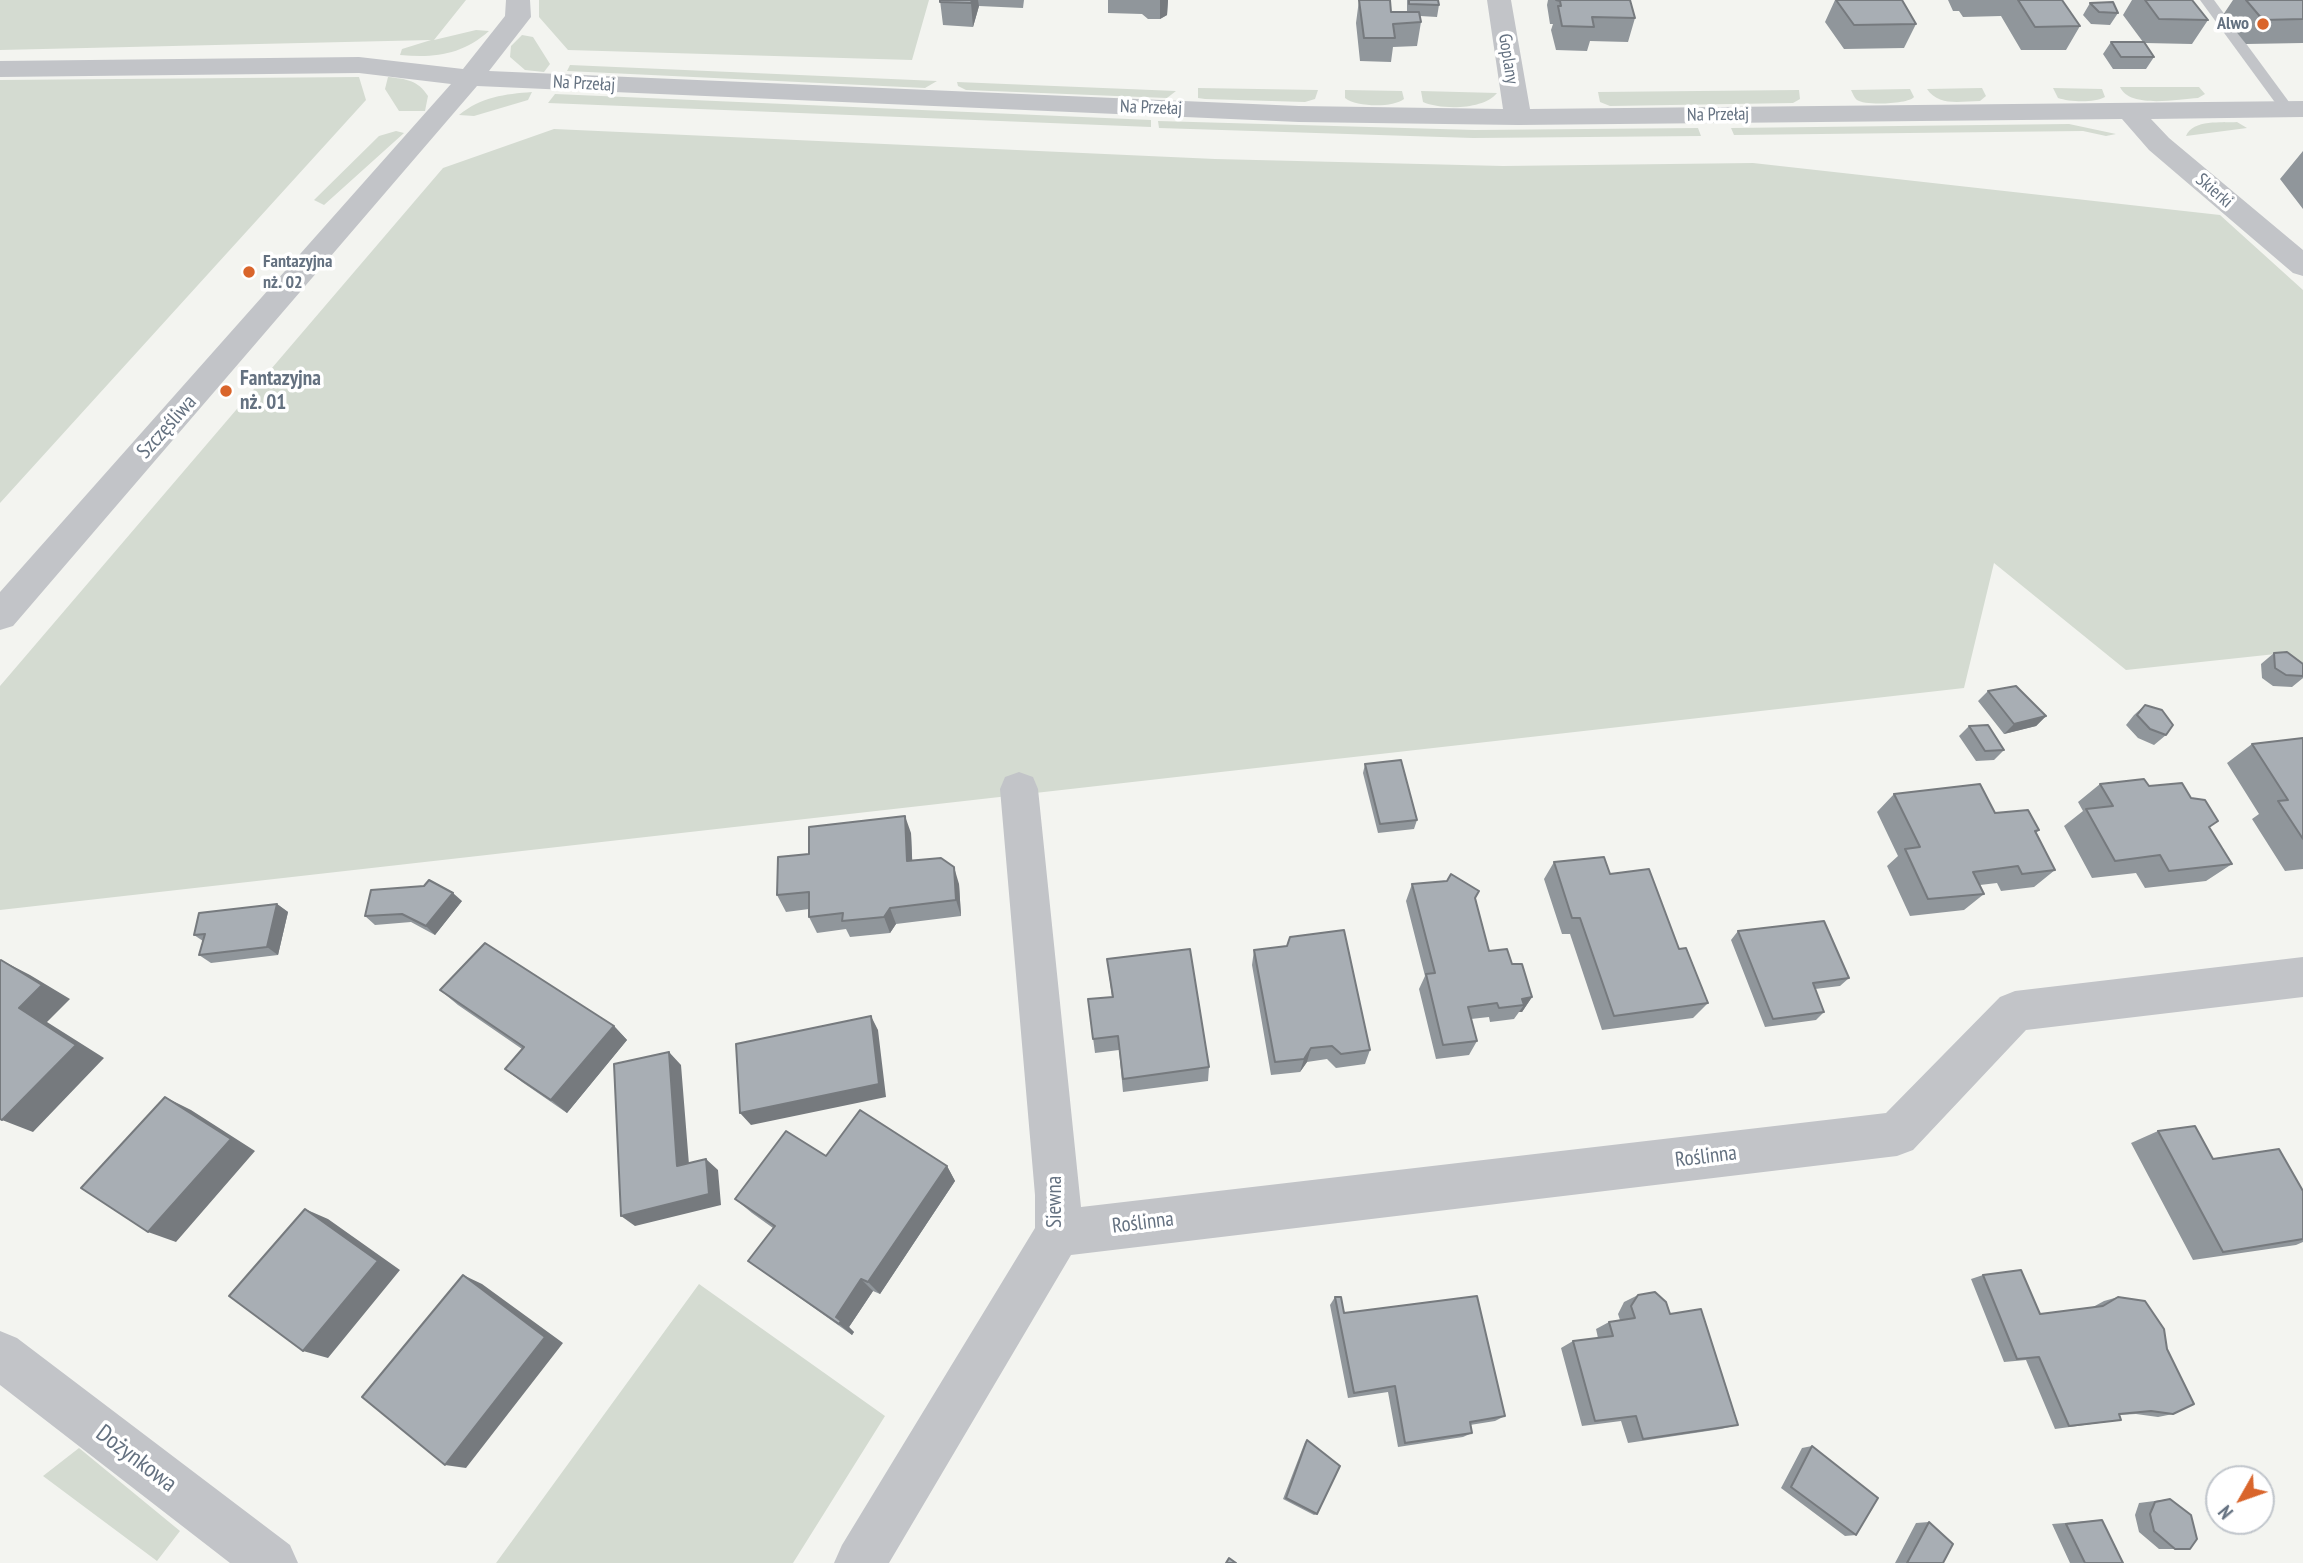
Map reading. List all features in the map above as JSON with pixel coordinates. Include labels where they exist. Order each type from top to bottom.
[{"type":"street","name":"Szczęśliwa","points":[[0,616],[470,78],[518,17],[519,0]]},
{"type":"street","name":"Goplany","points":[[1499,0],[1518,117]]},
{"type":"street","name":"Na Przełaj","points":[[0,69],[359,65],[470,78],[1299,114],[1518,117],[2295,109]]},
{"type":"street","name":"Skierki","points":[[2130,111],[2159,144],[2303,266]]},
{"type":"street","name":"Siewna","points":[[860,1563],[1058,1233],[1058,1195],[1019,789]]},
{"type":"street","name":"Roślinna","points":[[1058,1233],[1897,1134],[2015,1011],[2303,977]]},
{"type":"street","name":"Dożynkowa","points":[[0,1355],[272,1563]]},
{"type":"lane","points":[[2207,0],[2295,109]]},
{"type":"shaded area","points":[[0,0],[466,0],[434,40],[476,30],[489,31],[458,50],[425,56],[400,55],[402,49],[431,40],[0,50]]},
{"type":"shaded area","points":[[539,0],[929,0],[912,60],[568,50],[539,17]]},
{"type":"shaded area","points":[[522,35],[533,37],[550,64],[544,72],[525,70],[510,57],[511,46]]},
{"type":"shaded area","points":[[570,65],[937,81],[925,88],[567,71]]},
{"type":"shaded area","points":[[359,77],[366,100],[0,503],[0,80]]},
{"type":"shaded area","points":[[388,77],[416,83],[428,96],[425,111],[399,111],[385,89]]},
{"type":"shaded area","points":[[957,82],[1176,91],[1167,98],[966,90],[958,86]]},
{"type":"shaded area","points":[[2120,87],[2199,87],[2205,94],[2198,98],[2155,101],[2134,98],[2125,94]]},
{"type":"shaded area","points":[[1198,88],[1318,90],[1315,99],[1305,102],[1205,99],[1198,98]]},
{"type":"shaded area","points":[[1982,88],[1986,96],[1980,101],[1958,102],[1944,101],[1927,89]]},
{"type":"shaded area","points":[[2053,88],[2102,89],[2105,97],[2088,101],[2069,100],[2058,98]]},
{"type":"shaded area","points":[[1910,89],[1914,97],[1887,103],[1862,102],[1856,99],[1851,90]]},
{"type":"shaded area","points":[[1345,90],[1402,91],[1404,99],[1392,104],[1366,105],[1345,98]]},
{"type":"shaded area","points":[[1799,90],[1800,99],[1793,103],[1610,106],[1600,102],[1598,92]]},
{"type":"shaded area","points":[[1421,91],[1497,93],[1482,103],[1451,107],[1423,102]]},
{"type":"shaded area","points":[[532,92],[528,100],[474,116],[459,115],[494,97]]},
{"type":"shaded area","points":[[555,94],[1151,120],[1151,127],[548,103]]},
{"type":"shaded area","points":[[1158,121],[1475,130],[1698,128],[1701,136],[1473,138],[1159,128]]},
{"type":"shaded area","points":[[2237,122],[2247,128],[2186,136],[2201,124]]},
{"type":"shaded area","points":[[2069,124],[2116,134],[2106,136],[2083,131],[1734,135],[1731,128]]},
{"type":"shaded area","points":[[554,129],[1215,159],[1503,166],[1753,163],[2220,215],[2303,290],[2303,679],[2285,653],[2126,670],[1994,563],[1964,688],[0,910],[0,686],[443,168]]},
{"type":"shaded area","points":[[396,131],[404,133],[324,205],[314,200],[379,136]]},
{"type":"shaded area","points":[[699,1284],[885,1416],[793,1563],[496,1563]]},
{"type":"shaded area","points":[[79,1448],[180,1531],[157,1561],[43,1476]]},
{"type":"building","points":[[940,0],[972,0],[971,3]]},
{"type":"building","points":[[1359,0],[1390,0],[1391,12],[1419,12],[1421,22],[1393,24],[1395,38],[1364,38]]},
{"type":"building","points":[[1409,0],[1438,0],[1439,5],[1409,4]]},
{"type":"building","points":[[1556,0],[1630,0],[1635,18],[1592,17],[1594,27],[1562,26],[1558,6],[1561,6],[1560,1]]},
{"type":"building","points":[[1836,0],[1902,0],[1916,24],[1854,25]]},
{"type":"building","points":[[2018,0],[2062,0],[2080,26],[2035,27]]},
{"type":"building","points":[[2145,0],[2192,0],[2208,20],[2159,19]]},
{"type":"building","points":[[2246,0],[2303,0],[2303,19],[2263,20]]},
{"type":"building","points":[[2113,2],[2118,13],[2099,12],[2090,3]]},
{"type":"building","points":[[2111,42],[2144,42],[2154,57],[2121,57]]},
{"type":"building","points":[[2287,652],[2303,664],[2303,676],[2286,675],[2275,668],[2274,653]]},
{"type":"building","points":[[2016,686],[2046,716],[2014,724],[1988,691]]},
{"type":"building","points":[[2145,705],[2162,710],[2173,725],[2166,735],[2150,729],[2137,715]]},
{"type":"building","points":[[1988,725],[2004,750],[1985,751],[1969,726]]},
{"type":"building","points":[[2303,738],[2303,839],[2278,801],[2288,800],[2252,744]]},
{"type":"building","points":[[1401,760],[1417,820],[1380,824],[1365,764]]},
{"type":"building","points":[[2144,779],[2149,786],[2182,783],[2191,798],[2205,800],[2218,821],[2209,827],[2232,864],[2169,871],[2160,855],[2115,861],[2086,809],[2113,806],[2100,784]]},
{"type":"building","points":[[1980,784],[1995,813],[2028,810],[2039,830],[2035,831],[2055,870],[2022,874],[2018,866],[1973,872],[1984,894],[1928,899],[1905,849],[1920,847],[1894,794]]},
{"type":"building","points":[[905,816],[907,861],[941,858],[954,867],[956,900],[890,908],[884,917],[842,921],[843,913],[809,917],[809,892],[777,895],[778,857],[809,854],[809,827]]},
{"type":"building","points":[[1604,857],[1610,874],[1649,869],[1679,949],[1686,948],[1708,1003],[1614,1016],[1580,918],[1572,918],[1554,862]]},
{"type":"building","points":[[1451,874],[1479,891],[1475,898],[1489,951],[1507,949],[1512,964],[1522,964],[1532,997],[1522,999],[1524,1005],[1499,1008],[1497,1003],[1468,1007],[1477,1041],[1443,1045],[1426,974],[1435,973],[1412,884],[1447,881]]},
{"type":"building","points":[[429,880],[453,893],[426,926],[402,914],[365,916],[371,890],[424,886]]},
{"type":"building","points":[[277,904],[267,947],[199,955],[205,934],[194,935],[199,913]]},
{"type":"building","points":[[1824,921],[1849,978],[1813,983],[1824,1012],[1773,1019],[1738,931]]},
{"type":"building","points":[[1344,930],[1370,1050],[1341,1054],[1332,1046],[1311,1048],[1304,1059],[1275,1062],[1254,950],[1287,946],[1290,937]]},
{"type":"building","points":[[485,943],[614,1026],[551,1100],[505,1069],[524,1047],[440,990]]},
{"type":"building","points":[[1190,949],[1209,1067],[1123,1079],[1118,1036],[1093,1039],[1088,999],[1113,997],[1107,959]]},
{"type":"building","points":[[1,960],[42,985],[19,1008],[76,1045],[2,1120],[0,1119]]},
{"type":"building","points":[[871,1016],[879,1084],[740,1113],[736,1044]]},
{"type":"building","points":[[669,1052],[677,1166],[706,1159],[709,1194],[621,1216],[614,1064]]},
{"type":"building","points":[[165,1097],[231,1139],[148,1232],[81,1188]]},
{"type":"building","points":[[860,1110],[947,1166],[868,1282],[861,1279],[836,1317],[841,1321],[839,1324],[748,1261],[775,1226],[735,1199],[786,1131],[826,1156]]},
{"type":"building","points":[[2195,1126],[2213,1159],[2279,1149],[2303,1191],[2303,1239],[2223,1252],[2158,1131]]},
{"type":"building","points":[[305,1209],[378,1261],[303,1351],[229,1296]]},
{"type":"building","points":[[2021,1270],[2040,1314],[2103,1306],[2118,1297],[2145,1301],[2164,1329],[2167,1349],[2194,1404],[2173,1414],[2151,1411],[2119,1414],[2121,1420],[2069,1426],[2039,1357],[2017,1359],[1983,1275]]},
{"type":"building","points":[[463,1275],[545,1337],[445,1465],[362,1397]]},
{"type":"building","points":[[1655,1292],[1666,1302],[1670,1314],[1701,1309],[1738,1425],[1643,1439],[1636,1416],[1595,1421],[1573,1341],[1613,1336],[1609,1322],[1635,1318],[1631,1306],[1638,1295]]},
{"type":"building","points":[[1477,1296],[1505,1416],[1470,1422],[1472,1433],[1405,1443],[1395,1386],[1354,1393],[1335,1297],[1341,1297],[1344,1313]]},
{"type":"building","points":[[1307,1440],[1340,1466],[1317,1514],[1286,1498]]},
{"type":"building","points":[[1812,1446],[1878,1498],[1856,1535],[1791,1487]]},
{"type":"building","points":[[2170,1499],[2191,1515],[2197,1539],[2190,1549],[2175,1549],[2154,1531],[2150,1514],[2155,1502]]},
{"type":"building","points":[[2102,1520],[2123,1563],[2085,1563],[2066,1524]]},
{"type":"building","points":[[1929,1522],[1953,1544],[1943,1563],[1907,1563]]},
{"type":"place","name":"Alwo","points":[[2263,24]]},
{"type":"place","name":"Fantazyjna nż. 02","points":[[249,272]]},
{"type":"place","name":"Fantazyjna nż. 01","points":[[226,391]]}]
